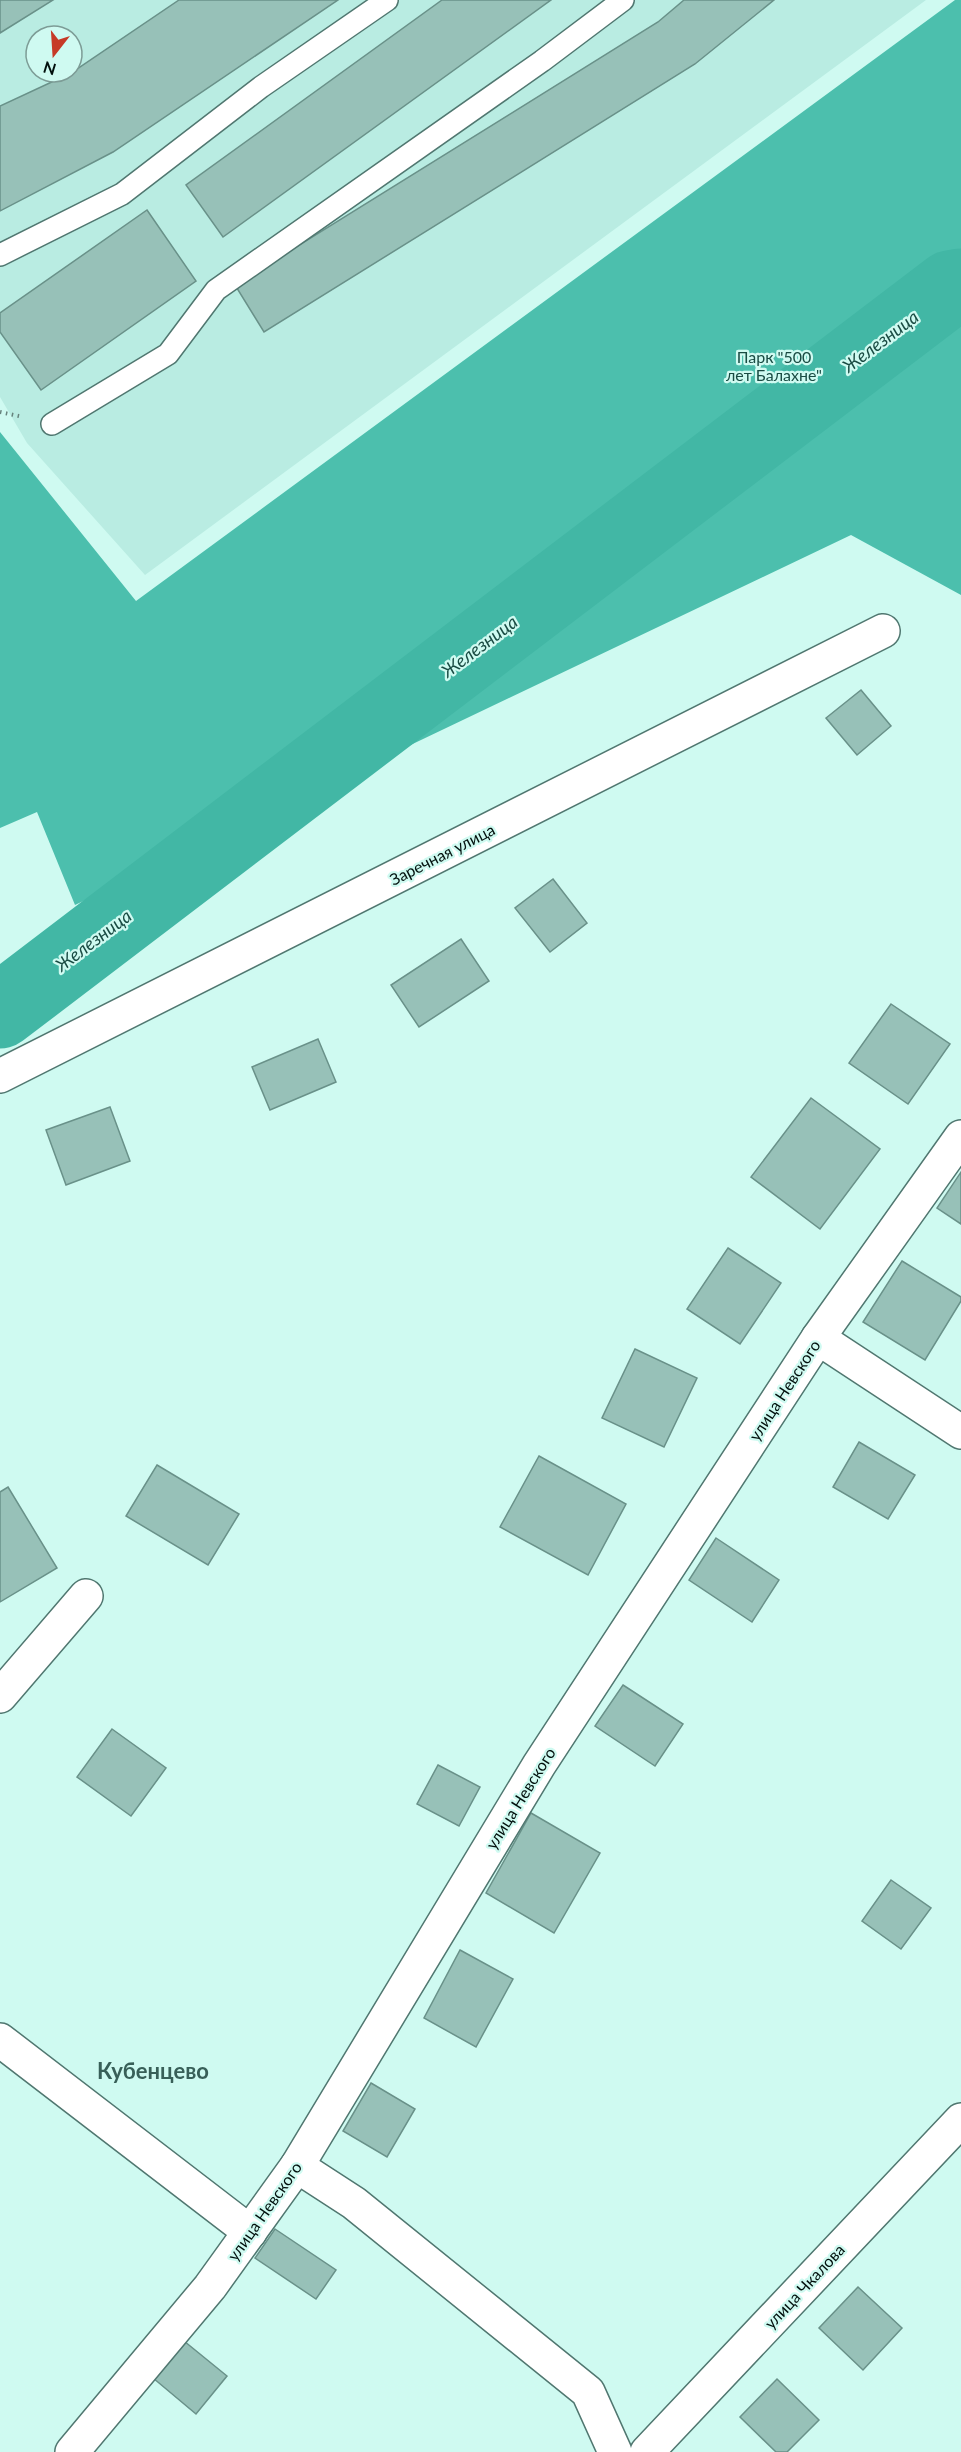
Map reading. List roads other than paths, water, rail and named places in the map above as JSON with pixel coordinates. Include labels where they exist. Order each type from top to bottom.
[{"type":"street","name":"Заречная улица","points":[[0,1076],[883,631]]},
{"type":"street","name":"улица Невского","points":[[72,2452],[210,2287],[297,2166],[539,1765],[818,1338],[961,1137]]},
{"type":"street","points":[[818,1338],[961,1432]]},
{"type":"street","points":[[0,1696],[86,1596]]},
{"type":"street","points":[[0,2040],[250,2232]]},
{"type":"street","name":"улица Чкалова","points":[[647,2452],[961,2120]]},
{"type":"street","points":[[297,2166],[354,2203],[588,2392],[615,2452]]},
{"type":"lane","points":[[0,255],[122,194],[261,87],[387,0]]},
{"type":"lane","points":[[52,424],[168,354],[216,290],[542,61],[623,0]]},
{"type":"waterway","name":"Железница","points":[[0,1011],[950,288],[961,286]]},
{"type":"district","name":"Кубенцево","points":[[153,2070]]},
{"type":"park label","name":"Парк \"500 лет Балахне\"","points":[[774,365]]}]
